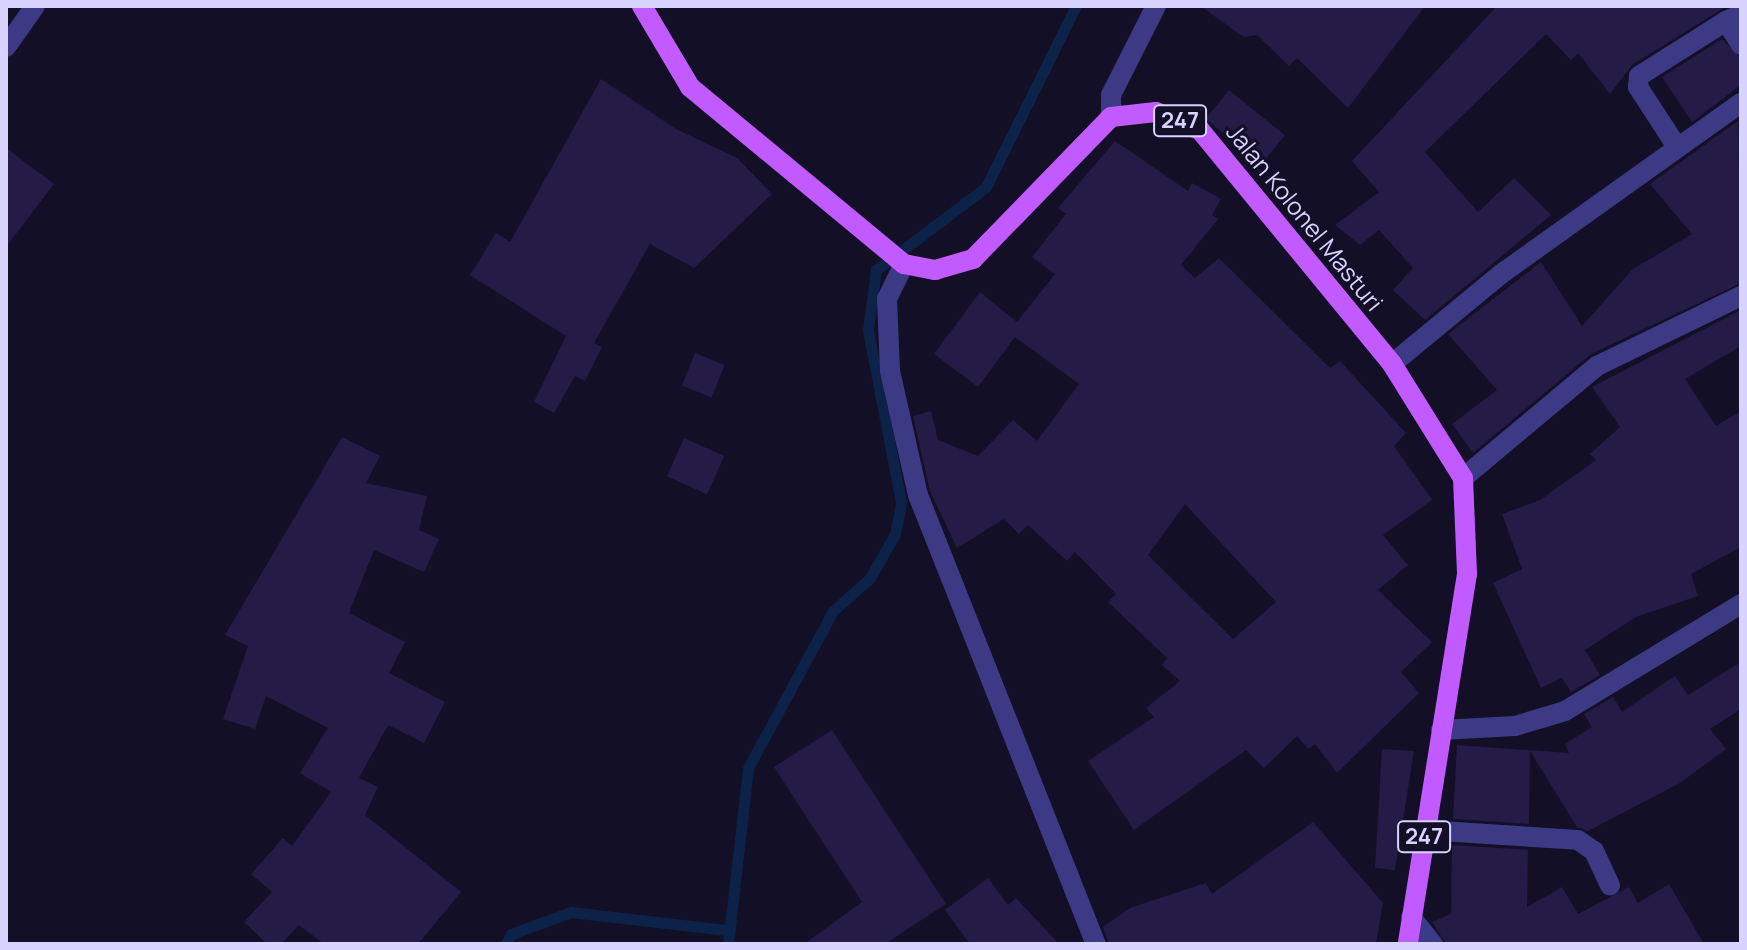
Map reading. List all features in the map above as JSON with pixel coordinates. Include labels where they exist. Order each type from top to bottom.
[{"type":"main road","points":[[642,6],[690,87],[904,264],[935,270],[973,259],[1111,117]]},
{"type":"main road","name":"Jalan Kolonel Masturi","points":[[1111,117],[1156,112],[1200,130],[1392,364],[1463,478],[1467,574],[1408,944]]},
{"type":"street","points":[[6,47],[35,6]]},
{"type":"street","points":[[1111,117],[1111,95],[1156,6]]},
{"type":"street","points":[[1677,147],[1638,87],[1639,76],[1734,17],[1741,45]]},
{"type":"street","points":[[1392,364],[1677,147],[1741,103]]},
{"type":"street","points":[[904,264],[887,299],[890,371],[918,495],[1096,944]]},
{"type":"street","points":[[1463,478],[1597,366],[1741,296]]},
{"type":"street","points":[[1441,730],[1515,726],[1565,711],[1741,604]]},
{"type":"street","points":[[1425,830],[1578,840],[1594,851],[1610,886]]},
{"type":"street","points":[[1411,917],[1433,944]]},
{"type":"building","points":[[1200,6],[1425,6],[1348,108],[1297,58],[1289,66],[1257,35],[1244,37]]},
{"type":"building","points":[[1497,6],[1727,6],[1632,65],[1610,94],[1578,53],[1571,60],[1546,34],[1425,152],[1478,212],[1514,178],[1551,215],[1425,320],[1393,290],[1413,268],[1379,230],[1360,245],[1335,225],[1379,192],[1352,161]]},
{"type":"building","points":[[1722,39],[1741,58],[1741,85],[1692,122],[1662,77]]},
{"type":"building","points":[[601,79],[676,129],[737,158],[772,194],[694,268],[650,244],[594,343],[602,347],[585,381],[575,376],[554,413],[534,402],[566,336],[470,275],[496,233],[510,242]]},
{"type":"building","points":[[1229,90],[1285,135],[1262,164],[1206,119]]},
{"type":"building","points":[[1738,121],[1741,283],[1591,354],[1473,453],[1452,424],[1497,390],[1448,334],[1541,262],[1582,326],[1633,269],[1692,234],[1650,184]]},
{"type":"building","points":[[1115,141],[1188,191],[1192,183],[1221,199],[1212,215],[1218,219],[1181,265],[1195,278],[1219,258],[1330,368],[1340,361],[1406,433],[1394,446],[1432,500],[1383,535],[1408,565],[1378,590],[1432,642],[1401,672],[1419,693],[1337,773],[1315,744],[1308,749],[1297,736],[1264,768],[1246,750],[1134,830],[1088,761],[1154,717],[1146,708],[1180,681],[1162,665],[1167,658],[1108,602],[1116,594],[1075,552],[1067,561],[1028,525],[1019,534],[1004,519],[957,548],[930,491],[913,416],[931,411],[938,440],[978,456],[1013,420],[1037,441],[1079,384],[1015,337],[978,387],[934,354],[980,292],[1017,322],[1055,274],[1032,257],[1066,214],[1058,208]],"holes":[[[1185,504],[1276,602],[1233,639],[1148,555]]]},
{"type":"building","points":[[6,148],[54,184],[6,247]]},
{"type":"building","points":[[1741,310],[1741,346],[1685,379],[1716,426],[1741,411],[1741,547],[1691,574],[1698,596],[1636,617],[1585,650],[1600,675],[1571,692],[1562,678],[1541,688],[1493,583],[1522,569],[1502,514],[1540,500],[1596,460],[1590,454],[1620,427],[1592,387]]},
{"type":"building","points":[[695,353],[725,365],[712,397],[682,385]]},
{"type":"building","points":[[342,437],[380,456],[366,483],[427,496],[419,530],[439,539],[424,572],[374,550],[349,613],[405,642],[389,673],[445,702],[424,743],[388,725],[359,778],[378,787],[365,815],[461,892],[418,944],[324,944],[299,925],[281,944],[267,944],[244,922],[272,892],[251,874],[283,838],[292,846],[331,792],[300,773],[328,728],[266,696],[255,729],[223,719],[248,646],[225,635]]},
{"type":"building","points":[[684,438],[724,456],[707,494],[667,476]]},
{"type":"building","points":[[1741,662],[1741,709],[1710,729],[1726,749],[1680,783],[1588,831],[1577,827],[1530,751],[1529,824],[1453,819],[1457,745],[1569,753],[1565,744],[1592,727],[1584,714],[1613,697],[1622,712],[1675,676],[1688,695]]},
{"type":"building","points":[[832,730],[946,904],[885,944],[804,944],[862,902],[774,767]]},
{"type":"building","points":[[1382,749],[1414,751],[1395,870],[1375,868]]},
{"type":"building","points":[[1313,822],[1383,903],[1376,944],[1109,944],[1103,927],[1130,908],[1206,883],[1212,894]]},
{"type":"building","points":[[1452,845],[1528,850],[1527,907],[1562,887],[1578,914],[1629,887],[1638,903],[1669,884],[1704,944],[1446,944],[1432,922],[1451,914]]},
{"type":"building","points":[[988,878],[1008,905],[1016,898],[1059,944],[970,944],[945,910]]},
{"type":"waterway","points":[[728,944],[748,768],[833,611],[870,578],[895,534],[901,502],[868,330],[876,270],[986,187],[1076,6]]},
{"type":"waterway","points":[[506,944],[511,934],[571,912],[726,930]]}]
